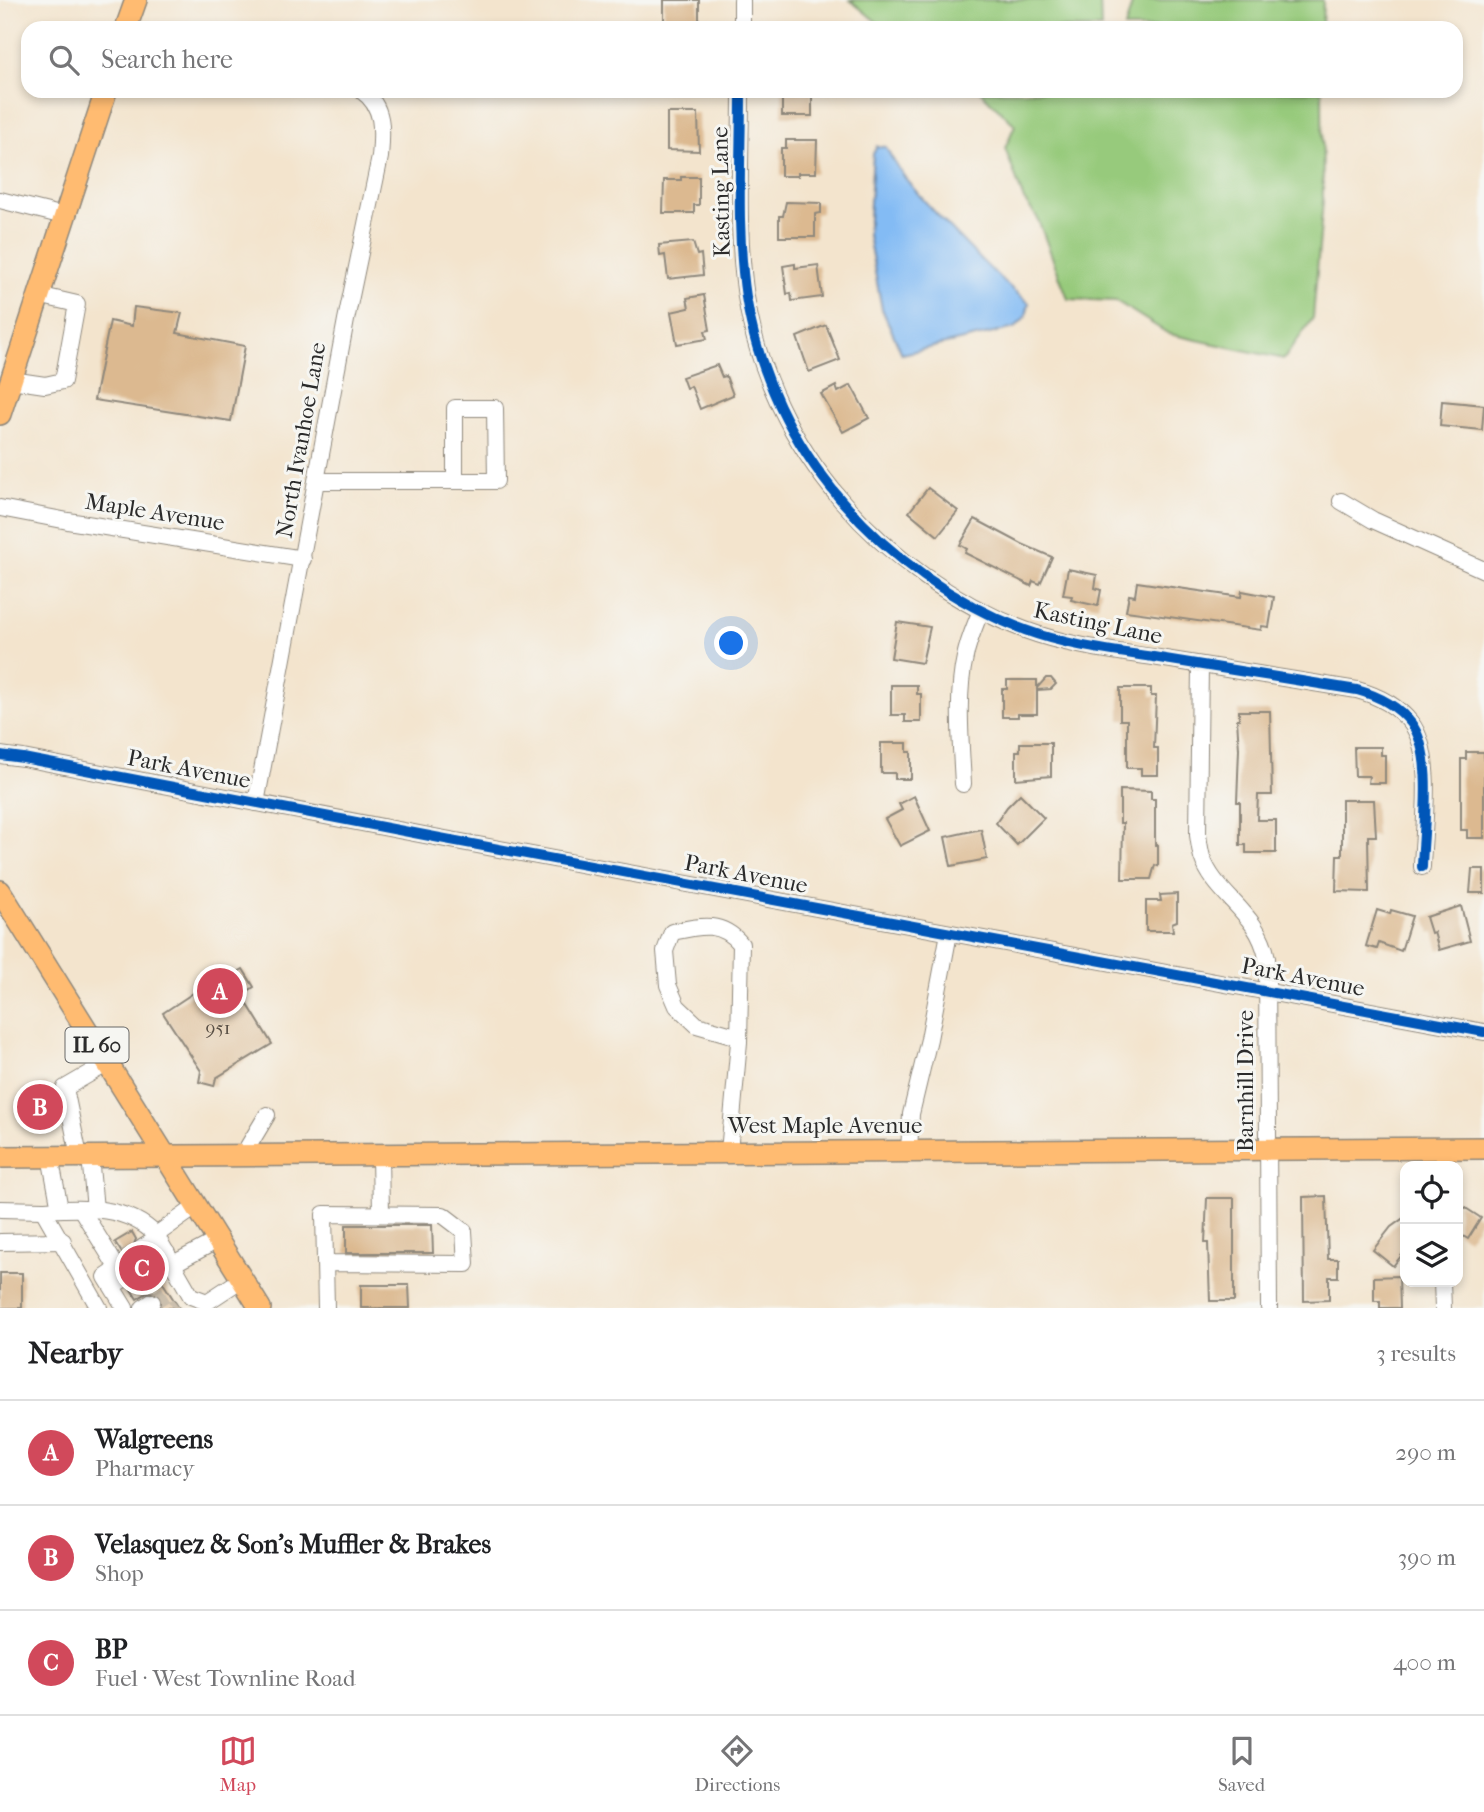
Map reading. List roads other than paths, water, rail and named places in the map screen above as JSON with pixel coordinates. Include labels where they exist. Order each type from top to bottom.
[{"type":"main road","points":[[129,21],[135,0]]},
{"type":"main road","points":[[0,414],[6,387],[104,98]]},
{"type":"main road","name":"IL 60","points":[[0,891],[260,1308]]},
{"type":"main road","name":"West Maple Avenue","points":[[0,1157],[1484,1147]]},
{"type":"street","points":[[742,0],[742,21]]},
{"type":"street","name":"North Ivanhoe Lane","points":[[256,803],[346,320],[380,157],[382,130],[379,112],[370,98]]},
{"type":"street","name":"Kasting Lane","points":[[741,98],[740,234],[746,296],[767,373],[790,426],[818,471],[860,523],[894,555],[928,580],[981,610],[1026,630],[1073,644],[1357,690],[1379,696],[1401,712],[1413,725],[1419,737],[1425,788],[1422,867]]},
{"type":"street","points":[[0,200],[64,216]]},
{"type":"street","points":[[6,387],[45,385],[62,381],[77,304],[38,295]]},
{"type":"street","points":[[317,481],[455,481],[496,481],[495,408],[456,408],[455,481]]},
{"type":"street","points":[[1341,501],[1373,520],[1484,570]]},
{"type":"street","name":"Maple Avenue","points":[[0,508],[303,559]]},
{"type":"street","points":[[963,783],[962,676],[965,656],[981,610]]},
{"type":"street","name":"Barnhill Drive","points":[[1200,664],[1198,835],[1202,858],[1213,877],[1251,919],[1264,944],[1267,958],[1269,1308]]},
{"type":"street","name":"Park Avenue","points":[[0,755],[1484,1032]]},
{"type":"street","points":[[729,1152],[739,1037],[741,944],[731,932],[705,925],[672,932],[665,951],[668,985],[677,1006],[697,1025],[739,1037]]},
{"type":"street","points":[[909,1151],[911,1114],[929,1039],[949,933]]},
{"type":"street","points":[[108,1063],[65,1088],[84,1156],[88,1209],[120,1260],[118,1269],[106,1277],[125,1308]]},
{"type":"street","points":[[243,1155],[267,1115]]},
{"type":"street","points":[[380,1154],[381,1214]]},
{"type":"street","points":[[50,1156],[60,1209]]},
{"type":"street","points":[[142,1248],[197,1206]]},
{"type":"street","points":[[0,1209],[109,1209],[131,1217],[157,1236],[197,1297]]},
{"type":"street","points":[[43,1210],[99,1308]]},
{"type":"street","points":[[326,1263],[466,1264],[464,1231],[443,1215],[324,1214],[326,1308]]},
{"type":"street","points":[[151,1263],[170,1259],[218,1240]]},
{"type":"street","points":[[0,1242],[63,1241]]},
{"type":"street","points":[[112,1286],[134,1273]]},
{"type":"street","points":[[173,1299],[197,1297],[242,1279]]},
{"type":"street","points":[[1442,1287],[1443,1308]]},
{"type":"water","points":[[877,146],[886,147],[923,200],[988,267],[1029,303],[1026,316],[1015,328],[902,354],[882,309],[868,235],[873,154]]},
{"type":"tunnel","points":[[125,1258],[142,1248]]},
{"type":"tunnel","points":[[152,1302],[169,1292]]},
{"type":"tunnel","points":[[173,1308],[177,1305]]},
{"type":"place","name":"Walgreens","points":[[220,991]]},
{"type":"place","name":"Velasquez & Son's Muffler & Brakes","points":[[40,1107]]},
{"type":"place","name":"BP","points":[[142,1268]]}]
